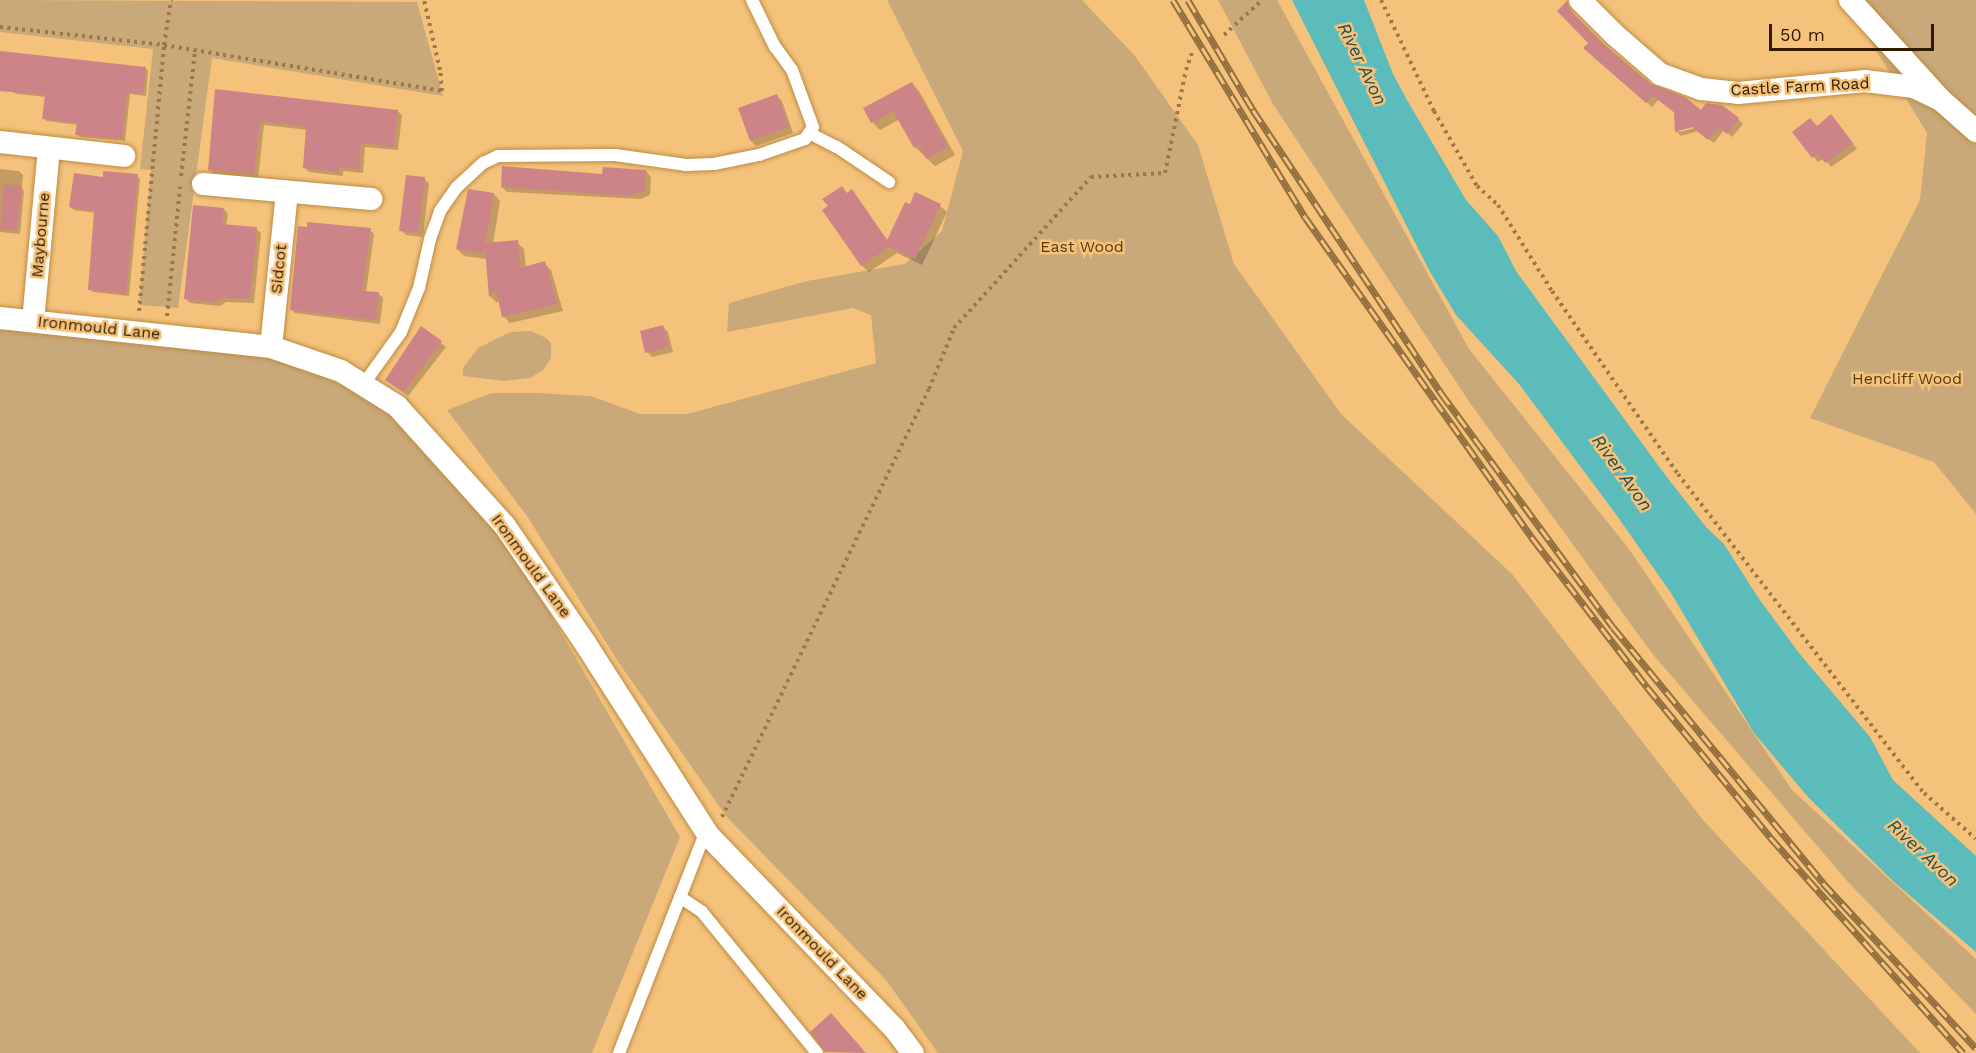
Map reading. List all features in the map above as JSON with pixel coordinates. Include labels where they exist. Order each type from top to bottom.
[{"type":"street","name":"Castle Farm Road","points":[[1580,0],[1615,35],[1660,74],[1701,89],[1738,93],[1864,81],[1914,87],[1941,100]]},
{"type":"street","name":"Castle Farm Road","points":[[1850,0],[1941,100],[1976,131]]},
{"type":"street","points":[[0,142],[124,156]]},
{"type":"street","name":"Maybourne","points":[[33,321],[49,149]]},
{"type":"street","points":[[203,184],[371,199]]},
{"type":"street","name":"Sidcot","points":[[271,347],[287,192]]},
{"type":"street","name":"Ironmould Lane","points":[[0,318],[271,347],[341,371],[398,406],[505,526],[585,643],[708,833],[894,1028],[912,1052]]},
{"type":"lane","points":[[363,385],[401,332],[420,288],[430,239],[440,211],[456,188],[483,163],[498,156],[615,155],[686,165],[714,164],[759,155],[805,139],[813,128],[792,70],[775,47],[752,0]]},
{"type":"lane","points":[[809,133],[837,147],[889,183]]},
{"type":"lane","points":[[619,1053],[680,897],[708,833]]},
{"type":"lane","points":[[680,897],[702,912],[817,1053]]},
{"type":"path","points":[[137,332],[164,45],[171,0]]},
{"type":"path","points":[[0,27],[164,45],[442,91],[440,70],[424,0]]},
{"type":"path","points":[[1224,35],[1262,0]]},
{"type":"path","points":[[1381,0],[1434,111],[1477,186],[1498,205],[1552,291],[1678,474],[1924,793],[1976,839]]},
{"type":"path","points":[[708,833],[720,822],[929,389],[954,328],[1091,177],[1165,173],[1186,70],[1193,50]]},
{"type":"path","points":[[165,335],[195,51]]},
{"type":"green space","points":[[0,0],[417,2],[443,96],[212,58],[178,308],[139,305],[151,170],[140,169],[153,49],[0,32]]},
{"type":"green space","name":"East Wood","points":[[887,0],[1082,0],[1135,56],[1198,145],[1234,264],[1341,414],[1512,574],[1703,820],[1920,1053],[938,1053],[886,980],[726,816],[617,660],[527,516],[447,410],[492,393],[536,393],[591,396],[640,414],[687,414],[876,363],[871,315],[853,308],[727,332],[729,303],[807,281],[905,264],[942,231],[963,151]]},
{"type":"green space","points":[[1218,0],[1277,0],[1469,349],[1629,549],[1792,790],[1976,959],[1976,1014],[1849,883],[1651,652],[1470,403],[1273,104]]},
{"type":"green space","name":"Hencliff Wood","points":[[1845,0],[1976,0],[1976,514],[1934,462],[1810,418],[1920,200],[1927,133]]},
{"type":"green space","points":[[0,327],[270,355],[359,392],[394,415],[503,533],[680,837],[592,1053],[0,1053]]},
{"type":"green space","points":[[531,331],[551,343],[551,358],[543,370],[530,378],[504,381],[463,376],[463,368],[478,348],[510,332]]},
{"type":"water","name":"River Avon","points":[[1292,0],[1364,0],[1393,74],[1407,100],[1466,200],[1498,236],[1516,271],[1666,476],[1706,527],[1724,544],[1757,596],[1799,653],[1870,737],[1893,780],[1976,856],[1976,952],[1894,882],[1808,797],[1754,733],[1671,593],[1615,513],[1519,384],[1456,315],[1429,270]]},
{"type":"building","points":[[1567,1],[1570,10],[1605,45],[1651,84],[1685,97],[1701,110],[1706,103],[1722,105],[1739,118],[1727,134],[1718,127],[1708,140],[1692,127],[1675,132],[1674,112],[1653,96],[1646,103],[1583,48],[1588,43],[1557,11]]},
{"type":"building","points":[[0,51],[146,67],[143,94],[127,92],[122,139],[75,135],[77,123],[42,119],[45,95],[0,91]]},
{"type":"building","points":[[912,82],[948,147],[926,159],[919,145],[914,148],[893,111],[871,123],[863,108]]},
{"type":"building","points":[[215,89],[398,110],[394,147],[361,143],[359,169],[339,167],[339,172],[303,168],[306,127],[260,121],[254,175],[208,170]]},
{"type":"building","points":[[777,94],[789,127],[750,141],[738,108]]},
{"type":"building","points":[[1831,114],[1853,143],[1825,163],[1818,154],[1812,158],[1792,132],[1810,118],[1817,126]]},
{"type":"building","points":[[502,166],[602,174],[603,167],[646,170],[645,190],[629,196],[501,187]]},
{"type":"building","points":[[103,171],[138,174],[126,294],[88,290],[94,211],[69,207],[74,173],[103,177]]},
{"type":"building","points":[[406,175],[425,177],[418,233],[399,231]]},
{"type":"building","points":[[4,184],[22,186],[17,231],[0,229]]},
{"type":"building","points":[[842,186],[847,193],[852,189],[887,240],[905,202],[910,204],[915,192],[941,204],[915,259],[889,247],[861,266],[822,210],[828,206],[822,199]]},
{"type":"building","points":[[468,189],[494,193],[485,243],[518,240],[520,268],[545,261],[557,304],[502,317],[496,289],[489,297],[485,248],[483,254],[456,249]]},
{"type":"building","points":[[193,205],[224,208],[222,224],[257,227],[250,299],[221,298],[215,302],[184,299]]},
{"type":"building","points":[[307,222],[371,228],[362,291],[379,292],[376,320],[290,310],[298,226],[307,227]]},
{"type":"building","points":[[663,325],[669,347],[645,353],[640,331]]},
{"type":"building","points":[[421,326],[442,341],[403,392],[385,380]]},
{"type":"building","points":[[831,1013],[866,1053],[825,1052],[810,1032]]},
{"type":"railway","points":[[1173,0],[1305,217],[1533,539],[1647,687],[1770,837],[1963,1053]]},
{"type":"railway","points":[[1188,0],[1253,110],[1441,393],[1613,627],[1823,883],[1976,1048]]}]
